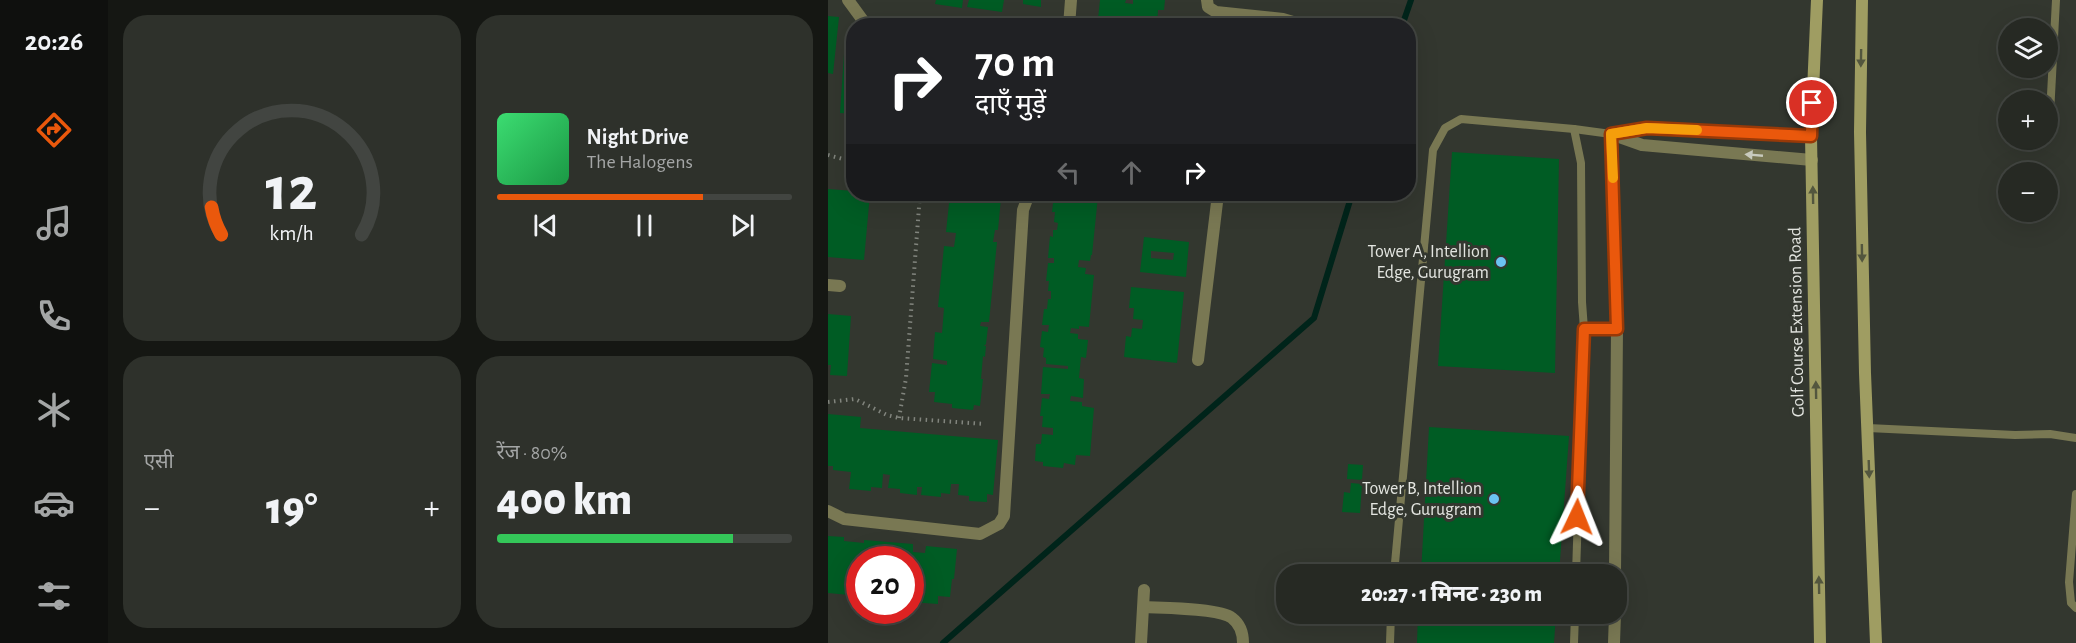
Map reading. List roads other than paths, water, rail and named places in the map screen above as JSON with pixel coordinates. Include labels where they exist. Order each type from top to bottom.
[{"type":"main road","name":"Golf Course Extension Road","points":[[1817,0],[1811,136],[1820,643]]},
{"type":"main road","points":[[1862,0],[1860,132],[1865,373],[1876,643]]},
{"type":"street","points":[[848,0],[861,18]]},
{"type":"street","points":[[1070,18],[1071,0]]},
{"type":"street","points":[[1207,0],[1209,7],[1216,12],[1283,18]]},
{"type":"street","points":[[1611,134],[1647,128],[1811,136]]},
{"type":"street","points":[[1611,134],[1642,145],[1812,160]]},
{"type":"street","points":[[1611,134],[1617,329],[1615,564]]},
{"type":"street","points":[[828,511],[844,519],[980,534],[999,524],[1004,516],[1023,210],[1026,201]]},
{"type":"street","points":[[1198,360],[1217,201]]},
{"type":"street","points":[[1141,643],[1144,590]]},
{"type":"street","points":[[1144,607],[1207,611],[1231,616],[1240,627],[1243,643]]},
{"type":"street","points":[[1614,624],[1614,643]]},
{"type":"lane","points":[[2051,90],[2056,0]]},
{"type":"lane","points":[[1395,564],[1433,150],[1445,128],[1461,120],[1611,134]]},
{"type":"lane","points":[[1574,129],[1581,163],[1584,329],[1576,564]]},
{"type":"lane","points":[[1584,329],[1617,329]]},
{"type":"lane","points":[[1868,428],[2015,435],[2050,434],[2076,438]]},
{"type":"lane","points":[[2076,494],[2069,582],[2071,603],[2076,608]]},
{"type":"lane","points":[[1390,643],[1391,624]]},
{"type":"lane","points":[[1574,643],[1575,624]]},
{"type":"waterway","points":[[1405,18],[1411,0]]},
{"type":"waterway","points":[[943,643],[1314,318],[1350,201]]},
{"type":"place","name":"Tower A, Intellion Edge, Gurugram","points":[[1501,262]]},
{"type":"place","name":"Tower B, Intellion Edge, Gurugram","points":[[1494,499]]}]
